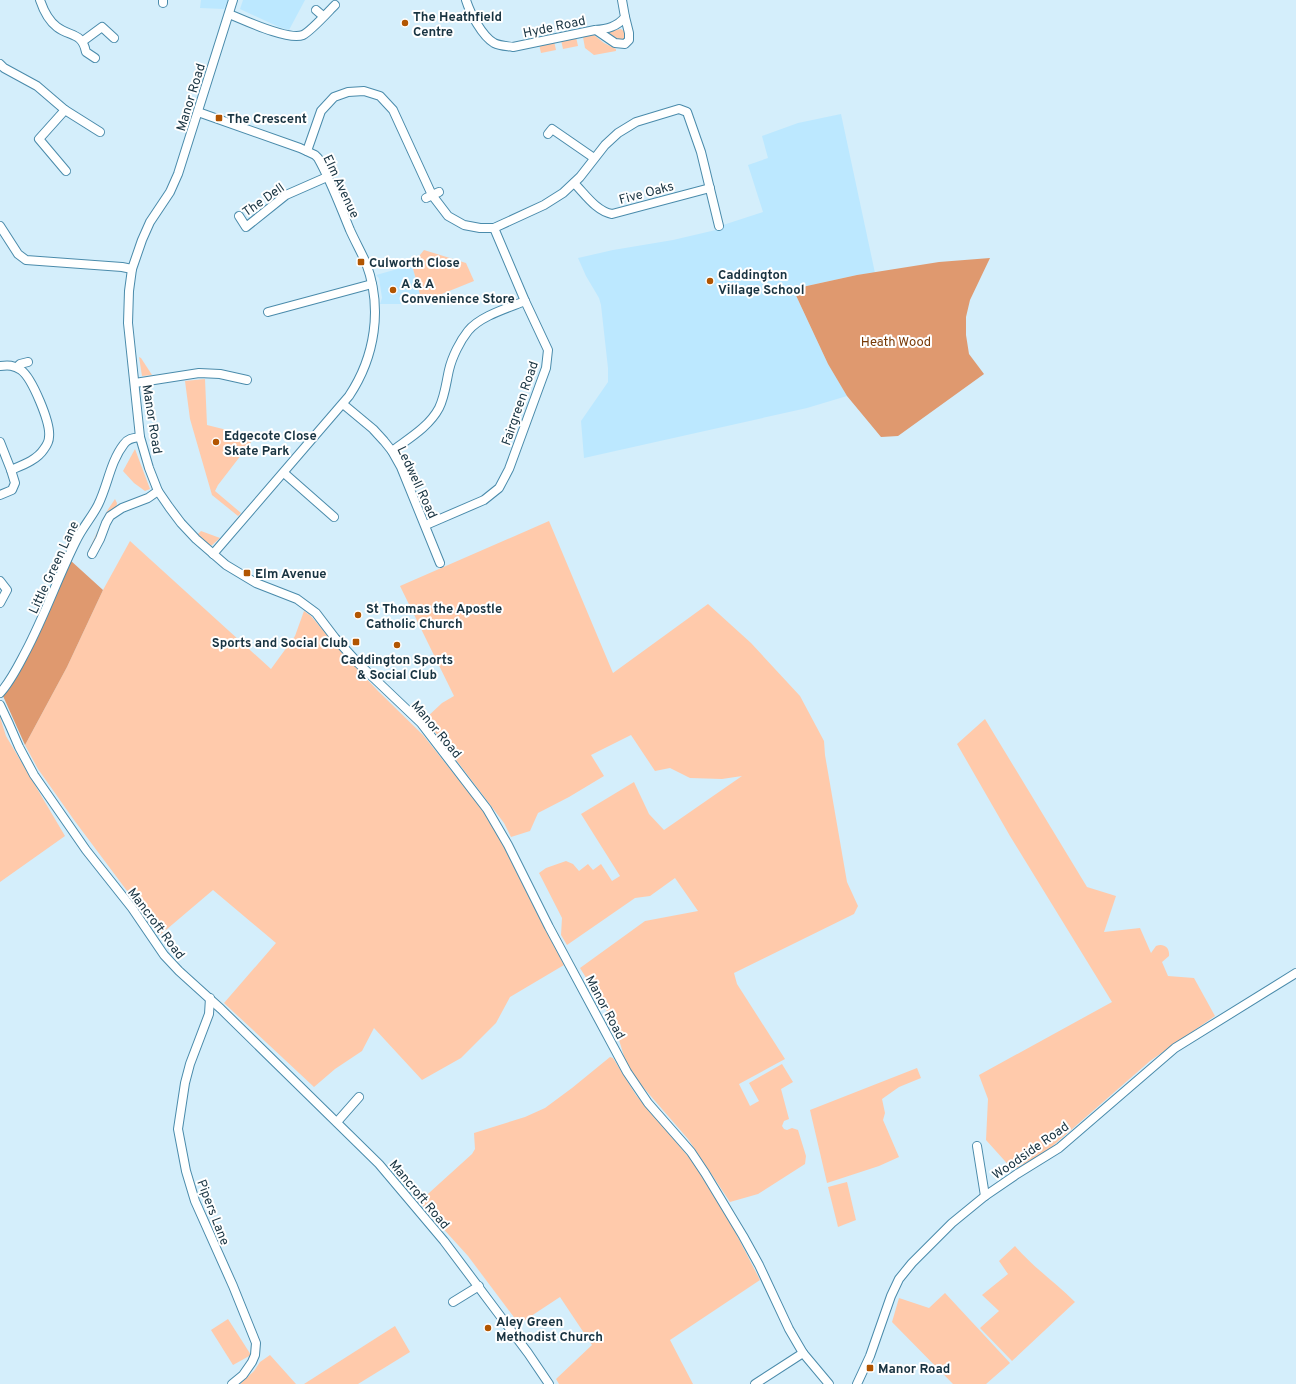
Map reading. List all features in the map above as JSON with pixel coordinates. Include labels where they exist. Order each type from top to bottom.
[{"type":"street","points":[[40,0],[50,21],[55,26],[83,41],[86,52],[95,58]]},
{"type":"street","name":"Manor Road","points":[[233,0],[178,174],[170,192],[145,233],[132,269],[128,312],[140,437],[148,468],[158,491],[181,523],[213,554],[242,575],[256,583],[297,599],[316,613],[358,663],[421,723],[487,809],[508,845],[549,927],[626,1072],[648,1103],[691,1152],[718,1193],[759,1265],[789,1328],[803,1353],[829,1384]]},
{"type":"street","name":"Hyde Road","points":[[466,0],[476,22],[490,39],[494,43],[504,46],[521,45],[595,30],[608,29],[620,24],[625,18]]},
{"type":"street","points":[[595,30],[602,33],[615,43],[625,44],[629,40],[629,33],[622,0]]},
{"type":"street","points":[[229,14],[282,34],[292,36],[306,33],[335,5]]},
{"type":"street","points":[[316,10],[323,16]]},
{"type":"street","points":[[83,41],[102,28],[114,38]]},
{"type":"street","points":[[80,59],[86,52]]},
{"type":"street","points":[[0,64],[4,68],[38,86],[66,110],[100,132]]},
{"type":"street","points":[[307,151],[321,111],[334,97],[348,92],[364,91],[380,96],[393,110],[432,195],[448,216],[464,226],[494,228],[544,205],[563,193],[574,183],[605,145],[618,133],[636,122],[679,109],[689,108],[719,226]]},
{"type":"street","points":[[66,110],[36,137],[66,171]]},
{"type":"street","name":"Elm Avenue","points":[[198,112],[307,151],[318,158],[350,232],[366,263],[372,284],[375,305],[375,319],[371,348],[362,375],[350,396],[213,554]]},
{"type":"street","points":[[551,130],[594,158]]},
{"type":"street","name":"The Dell","points":[[239,216],[246,227],[286,195],[327,177]]},
{"type":"street","name":"Five Oaks","points":[[574,183],[599,209],[612,214],[710,188]]},
{"type":"street","points":[[0,226],[18,254],[26,260],[132,269]]},
{"type":"street","name":"Fairgreen Road","points":[[426,525],[484,500],[499,488],[509,469],[546,368],[548,350],[494,228]]},
{"type":"street","points":[[268,312],[372,284]]},
{"type":"street","points":[[392,451],[428,424],[439,408],[445,394],[450,368],[459,345],[468,330],[480,320],[525,301]]},
{"type":"street","points":[[17,367],[22,363],[28,362]]},
{"type":"street","points":[[0,366],[10,365],[17,367],[25,374],[32,385],[46,419],[49,437],[44,450],[36,458],[11,470]]},
{"type":"street","points":[[135,383],[199,373],[220,374],[247,380]]},
{"type":"street","name":"Ledwell Road","points":[[343,404],[373,429],[392,451],[401,467],[440,562]]},
{"type":"street","name":"Little Green Lane","points":[[0,693],[18,667],[40,623],[76,540],[98,504],[113,464],[119,453],[129,439],[140,437]]},
{"type":"street","points":[[0,442],[15,483],[12,490],[0,495]]},
{"type":"street","points":[[284,473],[334,517]]},
{"type":"street","points":[[92,554],[110,516],[122,508],[148,498],[158,491]]},
{"type":"street","points":[[0,581],[11,590],[0,603]]},
{"type":"street","name":"Mancroft Road","points":[[0,705],[10,724],[19,747],[34,775],[86,850],[132,908],[164,955],[365,1148],[444,1241],[479,1286],[549,1384]]},
{"type":"street","name":"Woodside Road","points":[[857,1384],[870,1356],[891,1296],[899,1280],[912,1262],[952,1223],[985,1196],[1059,1148],[1175,1048],[1296,973]]},
{"type":"street","name":"Pipers Lane","points":[[210,998],[209,1014],[190,1064],[185,1083],[178,1129],[186,1171],[194,1201],[233,1286],[256,1343],[255,1355],[252,1362],[243,1375],[232,1384]]},
{"type":"street","points":[[209,1014],[221,1009]]},
{"type":"street","points":[[337,1122],[359,1098]]},
{"type":"street","points":[[977,1146],[985,1196]]},
{"type":"street","points":[[453,1302],[479,1286]]},
{"type":"street","points":[[755,1384],[803,1353]]},
{"type":"shaded area","points":[[201,0],[228,0],[224,9],[200,8]]},
{"type":"shaded area","points":[[243,0],[305,0],[289,30],[240,9]]},
{"type":"shaded area","points":[[621,29],[626,33],[626,40],[615,42],[606,32]]},
{"type":"shaded area","points":[[594,35],[604,43],[616,49],[616,51],[594,55],[585,48],[583,37]]},
{"type":"shaded area","points":[[576,37],[578,46],[563,49],[561,40]]},
{"type":"shaded area","points":[[554,41],[556,50],[541,53],[539,44]]},
{"type":"shaded area","name":"Caddington Village School","points":[[841,114],[875,273],[857,275],[793,289],[828,364],[847,396],[807,408],[584,458],[581,421],[608,382],[608,368],[601,305],[599,298],[586,276],[578,258],[613,250],[673,240],[720,229],[720,226],[763,212],[748,165],[768,158],[762,136],[798,123]]},
{"type":"shaded area","points":[[424,250],[466,263],[474,281],[422,302],[412,265]]},
{"type":"shaded area","points":[[412,265],[422,302],[419,304],[380,304],[382,298],[379,278],[376,275]]},
{"type":"shaded area","points":[[139,357],[141,358],[152,375],[142,376]]},
{"type":"shaded area","points":[[205,379],[207,425],[255,437],[215,491],[241,513],[238,516],[212,495],[190,419],[185,381]]},
{"type":"shaded area","points":[[135,449],[150,489],[145,491],[134,483],[123,471]]},
{"type":"shaded area","points":[[115,499],[117,503],[116,508],[89,555],[87,554],[107,511]]},
{"type":"shaded area","points":[[549,521],[613,673],[708,604],[751,643],[800,696],[824,741],[825,755],[847,882],[858,906],[854,914],[734,973],[737,984],[785,1059],[739,1084],[750,1106],[759,1101],[749,1083],[782,1064],[793,1082],[781,1089],[789,1119],[784,1121],[782,1126],[787,1130],[792,1128],[798,1130],[806,1156],[805,1164],[758,1194],[730,1202],[688,1139],[636,1079],[626,1063],[616,1030],[608,1013],[580,968],[645,921],[698,911],[675,878],[650,896],[635,898],[567,945],[561,935],[562,918],[539,873],[546,868],[566,861],[573,864],[579,871],[588,864],[593,870],[601,864],[612,881],[620,876],[581,814],[634,782],[649,814],[664,830],[742,776],[722,779],[690,778],[670,768],[655,771],[631,735],[591,755],[604,776],[569,797],[538,813],[530,831],[511,837],[504,823],[425,719],[442,703],[454,696],[400,586]]},
{"type":"shaded area","points":[[201,531],[220,538],[211,546],[206,544],[197,535]]},
{"type":"shaded area","points":[[130,541],[271,669],[295,636],[304,611],[311,616],[337,647],[378,691],[423,735],[481,808],[501,841],[564,965],[510,997],[496,1023],[461,1058],[422,1080],[374,1028],[362,1051],[335,1069],[314,1087],[224,1003],[276,943],[213,890],[160,935],[38,769],[25,745],[67,667],[103,590]]},
{"type":"shaded area","points":[[0,717],[6,736],[65,836],[0,882]]},
{"type":"shaded area","points":[[985,719],[1087,887],[1116,896],[1104,932],[1140,928],[1151,953],[1156,946],[1162,945],[1166,947],[1169,951],[1169,956],[1162,962],[1168,976],[1194,978],[1215,1016],[1150,1061],[1047,1151],[1013,1170],[986,1140],[988,1099],[979,1075],[1112,1002],[1010,836],[957,744]]},
{"type":"shaded area","points":[[610,1057],[613,1058],[636,1095],[693,1162],[728,1218],[760,1280],[670,1340],[693,1384],[559,1384],[556,1379],[592,1345],[560,1297],[519,1324],[468,1256],[419,1202],[472,1154],[475,1149],[474,1133],[525,1117],[545,1108]]},
{"type":"shaded area","points":[[917,1068],[921,1078],[899,1087],[882,1099],[885,1113],[883,1120],[899,1157],[879,1166],[827,1183],[810,1110]]},
{"type":"shaded area","points":[[847,1182],[856,1220],[838,1227],[828,1187]]},
{"type":"shaded area","points":[[1015,1246],[1029,1261],[1075,1302],[1012,1361],[980,1328],[999,1311],[982,1295],[1008,1274],[999,1261]]},
{"type":"shaded area","points":[[945,1293],[1010,1363],[986,1384],[953,1384],[892,1322],[899,1298],[929,1308]]},
{"type":"shaded area","points":[[228,1319],[251,1355],[233,1365],[211,1330]]},
{"type":"shaded area","points":[[395,1326],[410,1352],[358,1384],[304,1384]]},
{"type":"shaded area","points":[[270,1355],[296,1384],[240,1384],[254,1371],[260,1362]]},
{"type":"green space","name":"Heath Wood","points":[[990,258],[970,300],[966,317],[966,335],[969,354],[984,374],[898,436],[881,437],[847,396],[828,364],[793,289],[857,275],[939,262]]},
{"type":"green space","points":[[70,560],[103,590],[67,667],[25,745],[3,696],[39,630]]},
{"type":"place","name":"The Heathfield Centre","points":[[405,23]]},
{"type":"place","name":"The Crescent","points":[[219,118]]},
{"type":"place","name":"Culworth Close","points":[[361,262]]},
{"type":"place","name":"Caddington Village School","points":[[710,281]]},
{"type":"place","name":"A & A Convenience Store","points":[[393,290]]},
{"type":"place","name":"Edgecote Close Skate Park","points":[[216,442]]},
{"type":"place","name":"Elm Avenue","points":[[247,573]]},
{"type":"place","name":"St Thomas the Apostle Catholic Church","points":[[358,615]]},
{"type":"place","name":"Sports and Social Club","points":[[356,642]]},
{"type":"place","name":"Caddington Sports & Social Club","points":[[397,645]]},
{"type":"place","name":"Aley Green Methodist Church","points":[[488,1328]]},
{"type":"place","name":"Manor Road","points":[[870,1368]]}]
